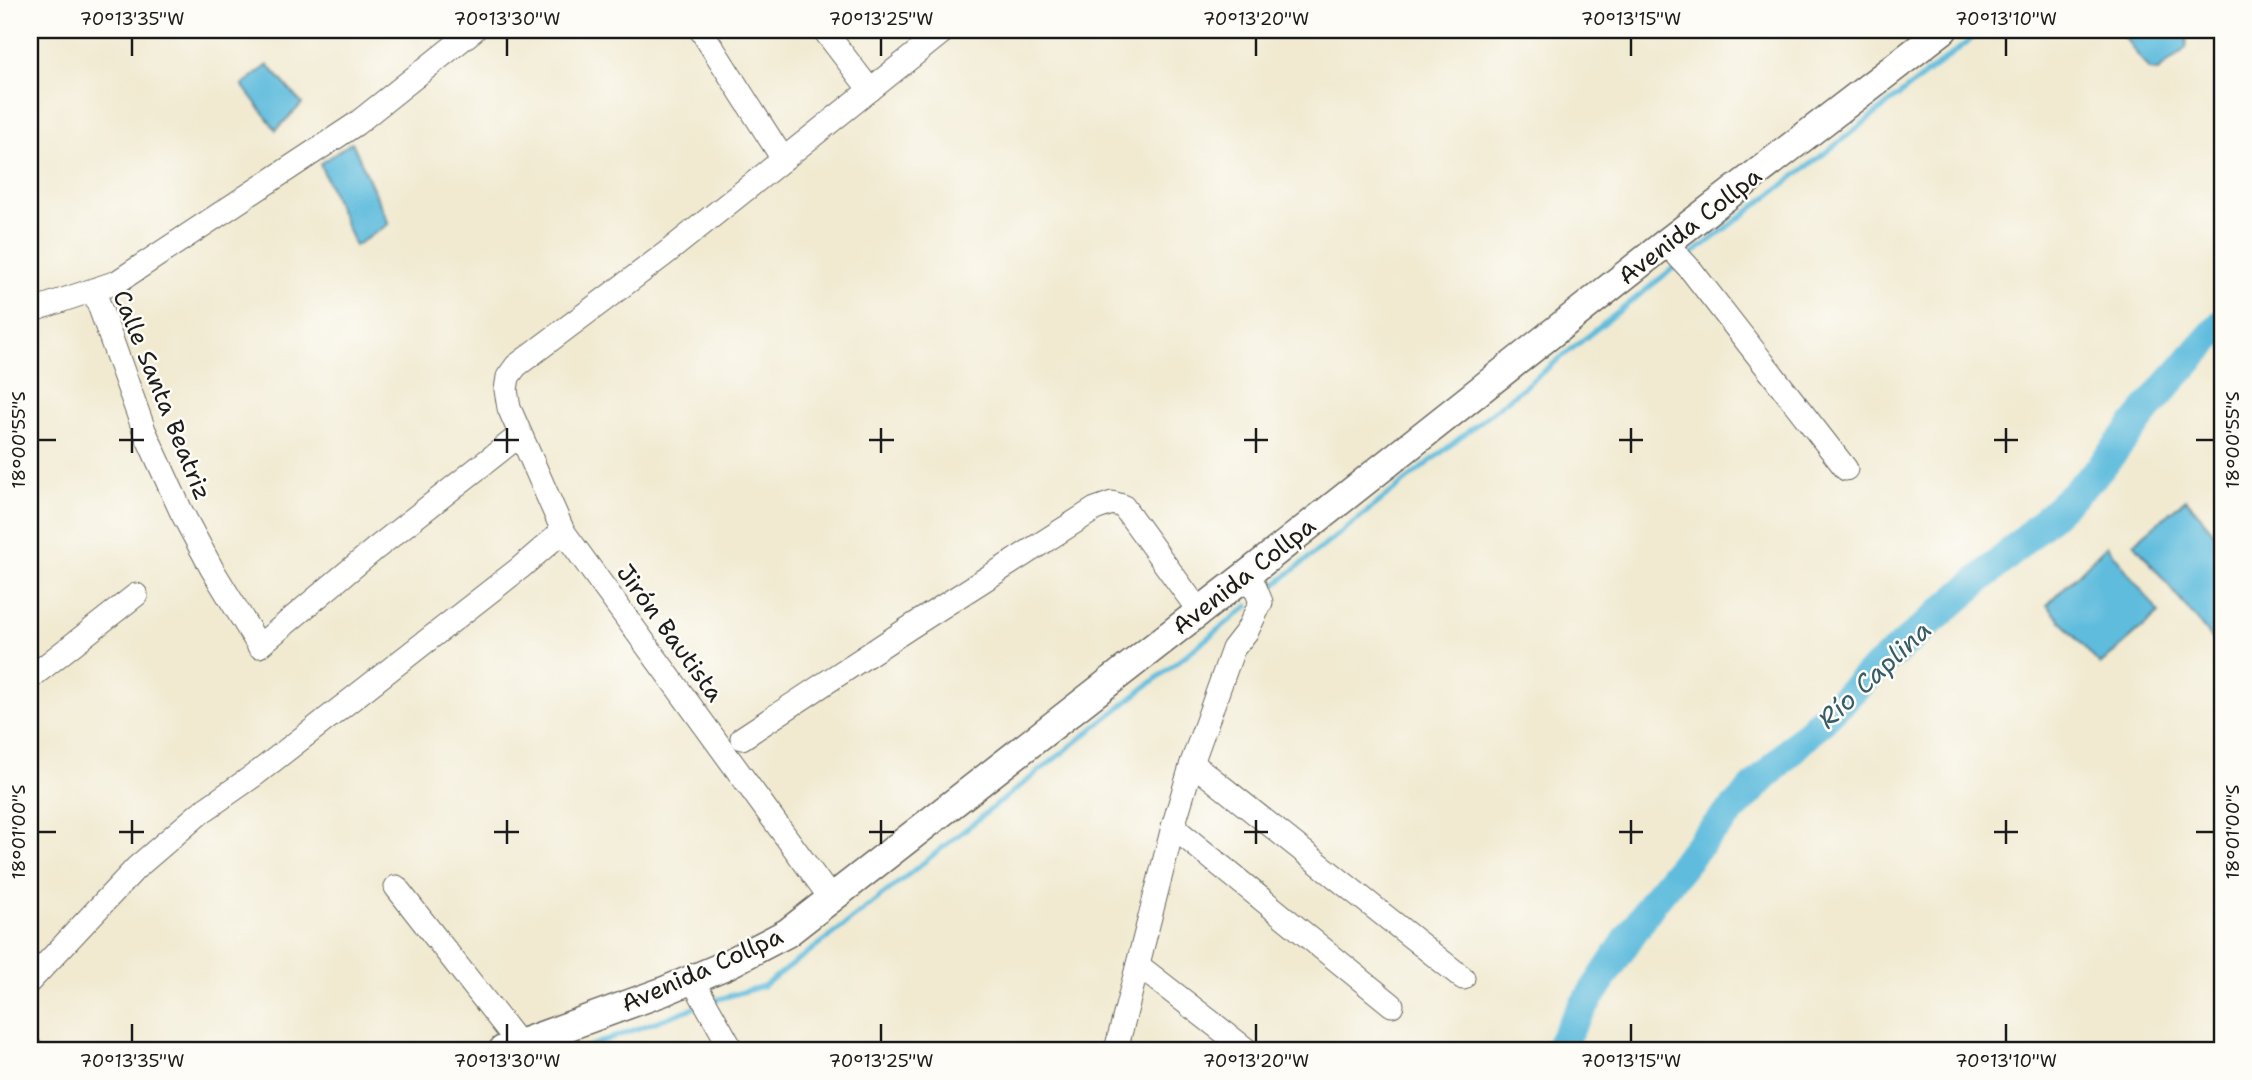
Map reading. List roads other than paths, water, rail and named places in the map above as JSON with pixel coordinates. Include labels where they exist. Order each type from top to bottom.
[{"type":"main road","name":"Avenida Collpa","points":[[512,1047],[662,992],[726,965],[787,933],[1666,243],[1943,30]]},
{"type":"street","points":[[94,291],[117,282],[356,124],[474,30]]},
{"type":"street","points":[[701,30],[783,159],[944,30]]},
{"type":"street","points":[[824,30],[870,90]]},
{"type":"street","name":"Jirón Bautista","points":[[783,159],[665,254],[516,366],[508,377],[506,390],[520,435],[564,531],[832,900]]},
{"type":"street","points":[[1666,243],[1691,270],[1846,469]]},
{"type":"street","name":"Calle Santa Beatriz","points":[[30,311],[94,291],[144,429],[170,487],[212,569],[259,646],[374,550],[520,435]]},
{"type":"street","points":[[742,738],[909,628],[1095,509],[1107,504],[1123,506],[1199,611]]},
{"type":"street","points":[[30,981],[136,869],[201,813],[256,774],[564,531]]},
{"type":"street","points":[[1116,1050],[1173,827],[1206,719],[1233,649],[1247,631],[1261,602],[1249,573]]},
{"type":"street","points":[[30,678],[136,594]]},
{"type":"street","points":[[1192,763],[1463,978]]},
{"type":"street","points":[[1173,827],[1392,1005]]},
{"type":"street","points":[[396,887],[512,1047]]},
{"type":"street","points":[[1139,966],[1247,1050]]},
{"type":"street","points":[[692,979],[732,1050]]},
{"type":"water","points":[[2119,30],[2180,30],[2187,39],[2186,48],[2158,71],[2149,70]]},
{"type":"water","points":[[268,65],[302,104],[276,130],[242,85]]},
{"type":"water","points":[[352,142],[389,224],[355,246],[320,164]]},
{"type":"water","points":[[2186,499],[2222,542],[2222,651],[2134,543]]},
{"type":"water","points":[[2107,545],[2159,613],[2100,665],[2047,605]]},
{"type":"waterway","points":[[1688,257],[1983,30]]},
{"type":"waterway","points":[[1271,588],[1676,266]]},
{"type":"waterway","name":"Río Caplina","points":[[1558,1050],[1573,1022],[1654,900],[1702,841],[1866,677],[2009,554],[2096,473],[2168,384],[2222,324]]},
{"type":"waterway","points":[[712,1001],[763,986],[832,935],[1248,606]]},
{"type":"waterway","points":[[579,1050],[696,1007]]}]
